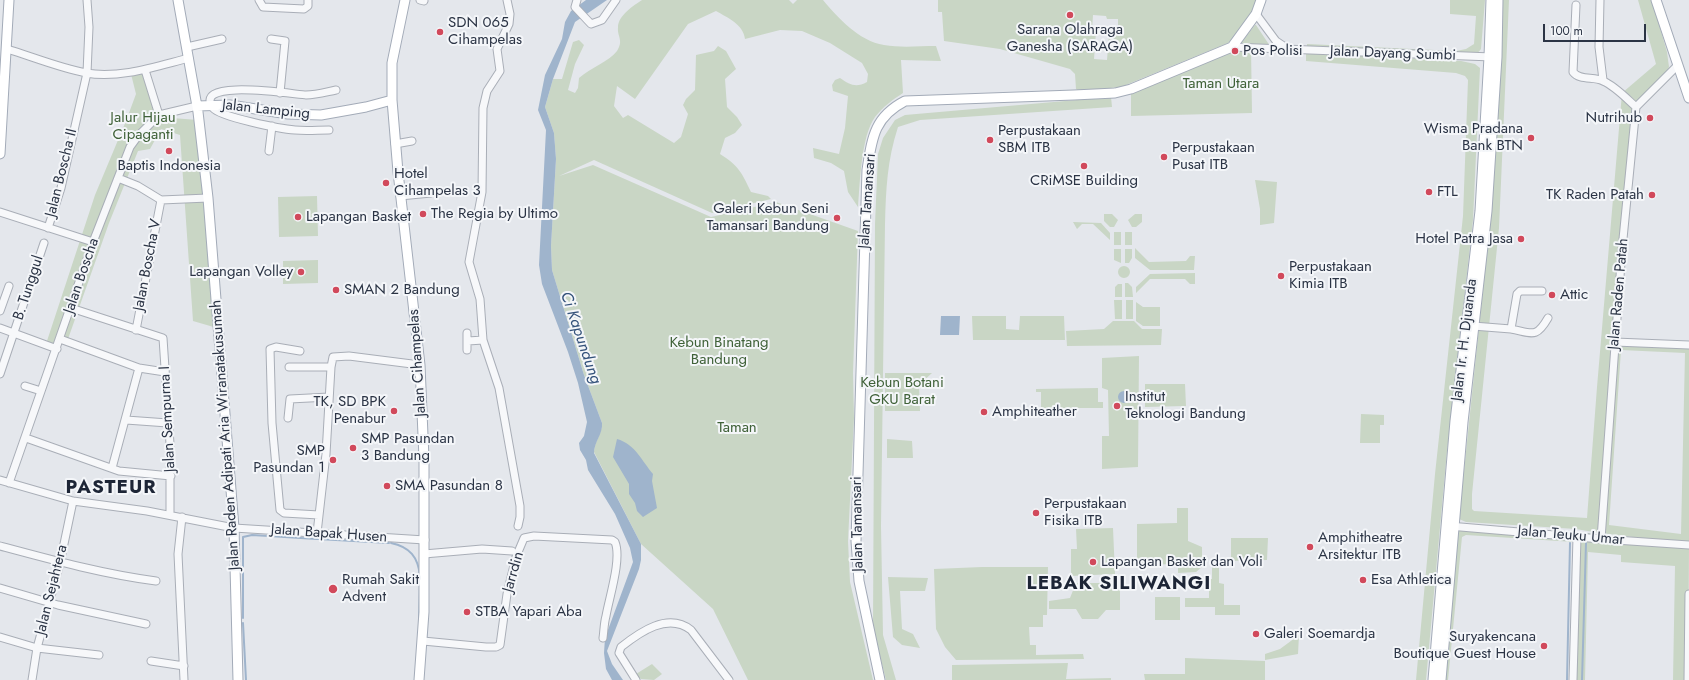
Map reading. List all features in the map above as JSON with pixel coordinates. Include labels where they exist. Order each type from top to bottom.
[{"type":"main road","points":[[0,154],[2,76],[7,49],[3,37],[9,0]]},
{"type":"main road","name":"Jalan Raden Adipati Aria Wiranatakusumah","points":[[178,0],[197,106],[208,198],[234,528],[238,680]]},
{"type":"main road","name":"Jalan Cihampelas","points":[[405,0],[392,63],[392,100],[400,196],[420,365],[425,540],[423,641],[419,680]]},
{"type":"main road","points":[[1232,47],[1256,14],[1261,0]]},
{"type":"main road","name":"Jalan Ir. H. Djuanda","points":[[1433,680],[1459,421],[1491,160],[1493,57],[1491,0]]},
{"type":"main road","name":"Jalan Ir. H. Djuanda","points":[[1480,245],[1485,131],[1498,0]]},
{"type":"main road","points":[[1656,0],[1689,98]]},
{"type":"main road","name":"Jalan Tamansari","points":[[880,680],[859,581],[856,541],[867,170],[871,144],[882,117],[891,108],[905,101],[1074,96],[1120,92],[1232,47]]},
{"type":"main road","name":"Jalan Lamping","points":[[197,106],[211,105],[252,107],[288,114],[321,115],[366,107],[392,100]]},
{"type":"main road","name":"Jalan Ir. H. Djuanda","points":[[1459,421],[1473,326],[1477,271]]},
{"type":"main road","name":"Jalan Ir. H. Djuanda","points":[[1441,680],[1449,526]]},
{"type":"street","name":"Jalan Boscha II","points":[[87,0],[89,27],[87,73],[61,188],[48,228],[93,242]]},
{"type":"street","points":[[259,0],[263,7],[304,9],[308,6],[308,0]]},
{"type":"street","points":[[507,0],[510,14],[509,24],[497,48],[500,71],[487,91],[483,108],[482,192],[469,262],[480,299],[483,340],[499,388],[520,506],[518,526]]},
{"type":"street","points":[[576,3],[584,18],[591,24],[596,24],[602,20],[616,0]]},
{"type":"street","points":[[1600,0],[1599,47],[1602,80]]},
{"type":"street","points":[[1576,5],[1573,72],[1578,76],[1586,79],[1602,80],[1636,106],[1678,66]]},
{"type":"street","points":[[1256,14],[1276,41],[1290,50]]},
{"type":"street","points":[[187,47],[222,39]]},
{"type":"street","points":[[271,39],[285,41],[280,93]]},
{"type":"street","name":"Jalan Dayang Sumbi","points":[[1232,47],[1493,57]]},
{"type":"street","points":[[7,49],[87,73],[110,74],[145,70],[189,58]]},
{"type":"street","points":[[145,70],[159,115],[197,106]]},
{"type":"street","points":[[211,105],[213,97],[221,91],[235,89],[306,95],[336,90]]},
{"type":"street","name":"Jalan Lamping","points":[[211,105],[216,112],[272,126],[294,130],[329,130]]},
{"type":"street","name":"Jalan Raden Patah","points":[[1601,539],[1615,342],[1636,106]]},
{"type":"street","name":"Jalan Boscha","points":[[9,484],[93,242],[130,147],[138,136],[159,115]]},
{"type":"street","points":[[269,151],[272,126]]},
{"type":"street","points":[[395,144],[412,141]]},
{"type":"street","points":[[118,178],[138,186],[161,200],[208,198]]},
{"type":"street","points":[[400,196],[431,193]]},
{"type":"street","name":"Jalan Boscha V","points":[[136,330],[161,200]]},
{"type":"street","points":[[0,212],[48,228]]},
{"type":"street","name":"B. Tunggul","points":[[0,374],[44,242]]},
{"type":"street","points":[[0,310],[9,286]]},
{"type":"street","points":[[1511,329],[1517,294],[1520,291],[1542,291]]},
{"type":"street","points":[[71,308],[136,330]]},
{"type":"street","points":[[1473,326],[1511,329],[1536,333],[1541,330],[1548,318]]},
{"type":"street","points":[[0,328],[57,349]]},
{"type":"street","name":"Jalan Sempurna I","points":[[136,330],[163,338],[168,423],[170,512]]},
{"type":"street","points":[[467,333],[467,350]]},
{"type":"street","points":[[60,339],[139,368],[165,372]]},
{"type":"street","points":[[468,341],[483,340]]},
{"type":"street","points":[[1615,342],[1689,345]]},
{"type":"street","points":[[300,351],[276,347],[270,349],[272,423],[280,510],[284,513],[319,515]]},
{"type":"street","points":[[318,533],[326,454],[331,367],[333,357],[349,356],[420,365]]},
{"type":"street","points":[[289,367],[331,367]]},
{"type":"street","points":[[112,468],[139,368]]},
{"type":"street","points":[[25,386],[41,391]]},
{"type":"street","points":[[288,418],[290,399],[329,397]]},
{"type":"street","points":[[126,420],[168,423]]},
{"type":"street","points":[[26,438],[119,471],[170,476]]},
{"type":"street","name":"Jalan Bapak Husen","points":[[0,480],[9,484],[73,501],[170,512],[182,517],[234,528],[425,540]]},
{"type":"street","name":"Jalan Sejahtera","points":[[32,680],[37,648],[50,603],[73,501]]},
{"type":"street","points":[[182,517],[178,554],[184,680]]},
{"type":"street","name":"Jalan Teuku Umar","points":[[1449,526],[1689,545]]},
{"type":"street","name":"Jarrdin","points":[[423,641],[486,647],[496,647],[500,645],[507,594],[516,557],[524,538],[534,536],[612,540],[615,542],[617,550],[613,589],[605,617],[603,638]]},
{"type":"street","points":[[1573,680],[1577,537]]},
{"type":"street","points":[[0,546],[119,576],[156,580]]},
{"type":"street","points":[[424,554],[482,549],[512,551]]},
{"type":"street","points":[[0,588],[50,603],[146,624]]},
{"type":"street","points":[[1688,680],[1689,594]]},
{"type":"street","points":[[636,680],[619,652],[621,647],[650,627],[669,623],[685,625],[691,630],[729,680]]},
{"type":"street","points":[[0,637],[37,648],[99,655]]},
{"type":"street","points":[[151,661],[184,666]]},
{"type":"green space","name":"Kebun Binatang Bandung","points":[[642,0],[789,0],[793,4],[797,0],[823,0],[850,28],[866,39],[875,43],[910,47],[936,46],[941,61],[901,60],[903,93],[878,113],[870,125],[862,160],[858,207],[848,192],[844,171],[831,163],[814,158],[813,148],[839,154],[845,128],[848,96],[833,91],[832,85],[835,80],[840,78],[853,85],[860,85],[867,82],[868,74],[862,63],[830,43],[802,31],[780,30],[745,39],[744,34],[738,25],[716,11],[688,24],[635,99],[617,86],[614,106],[623,118],[628,115],[674,143],[681,137],[688,114],[683,105],[686,99],[695,90],[696,55],[714,51],[718,46],[726,51],[736,69],[725,79],[727,107],[737,117],[742,125],[735,133],[725,138],[720,154],[736,166],[751,192],[768,196],[771,199],[712,213],[594,160],[559,176],[593,165],[711,217],[776,202],[858,231],[853,373],[854,418],[848,541],[850,582],[873,680],[748,680],[713,609],[641,544],[594,452],[602,423],[584,375],[552,270],[551,246],[556,159],[554,133],[545,107],[553,79],[562,79],[573,42],[579,40],[584,45],[575,64],[568,90],[575,93],[578,88],[579,78],[610,58],[617,51],[620,44],[618,30],[619,23],[627,11]]},
{"type":"green space","points":[[938,0],[1258,0],[1252,17],[1228,43],[1121,87],[1079,91],[1076,89],[1075,74],[1070,69],[1000,49],[944,41],[942,12],[938,12]],"holes":[[[1093,15],[1106,16],[1107,19],[1118,19],[1118,28],[1109,34],[1107,60],[1094,59],[1096,32],[1092,31]]]},
{"type":"green space","points":[[1450,0],[1485,0],[1481,49],[1476,55],[1307,50],[1307,44],[1456,51],[1466,49],[1474,44],[1476,16],[1450,14]]},
{"type":"green space","points":[[1500,0],[1509,0],[1499,228],[1472,494],[1472,509],[1474,511],[1587,518],[1622,93],[1656,64],[1638,0],[1652,0],[1667,52],[1669,67],[1666,73],[1634,105],[1599,533],[1576,529],[1466,522],[1459,519],[1489,231]]},
{"type":"green space","points":[[1256,25],[1270,46],[1240,44]]},
{"type":"green space","name":"Taman Utara","points":[[1232,47],[1251,48],[1252,113],[1131,116],[1131,89]]},
{"type":"green space","points":[[1306,53],[1461,61],[1475,64],[1480,68],[1473,220],[1447,451],[1426,680],[1416,680],[1435,474],[1463,216],[1468,80],[1465,76],[1456,73],[1306,61]]},
{"type":"green space","name":"Jalur Hijau Cipaganti","points":[[144,73],[159,117],[198,120],[217,328],[193,321],[180,135],[161,129],[150,149],[138,151],[109,223],[68,339],[60,338],[56,348],[46,344],[95,195],[136,94],[131,74]]},
{"type":"green space","points":[[1111,97],[1112,107],[920,120],[898,127],[889,163],[885,224],[881,526],[883,635],[896,680],[886,680],[873,628],[875,224],[878,154],[883,138],[895,120],[905,115]]},
{"type":"green space","points":[[1255,180],[1277,182],[1274,223],[1260,225],[1260,209]]},
{"type":"green space","name":"Lapangan Basket","points":[[317,196],[318,236],[279,237],[278,197]]},
{"type":"green space","points":[[1104,214],[1112,214],[1118,220],[1114,227],[1110,227],[1104,221]]},
{"type":"green space","points":[[1135,214],[1142,214],[1142,222],[1136,227],[1132,227],[1128,220]]},
{"type":"green space","points":[[1073,222],[1101,223],[1110,233],[1110,240],[1093,224],[1082,224],[1077,229]]},
{"type":"green space","points":[[1114,232],[1121,232],[1121,245],[1114,245]]},
{"type":"green space","points":[[1125,232],[1132,232],[1132,245],[1125,245]]},
{"type":"green space","points":[[1135,248],[1149,262],[1186,261],[1190,256],[1195,256],[1194,270],[1150,270],[1135,258]]},
{"type":"green space","points":[[1114,249],[1121,249],[1121,263],[1114,260]]},
{"type":"green space","points":[[1125,249],[1132,249],[1132,258],[1129,263],[1125,263]]},
{"type":"green space","name":"Lapangan Volley","points":[[318,260],[318,283],[283,284],[283,261]]},
{"type":"green space","points":[[1122,266],[1126,266],[1130,272],[1126,278],[1122,278],[1118,274],[1118,270]]},
{"type":"green space","points":[[1195,273],[1195,284],[1190,284],[1185,279],[1150,279],[1136,293],[1136,287],[1150,274]]},
{"type":"green space","points":[[1125,283],[1128,283],[1132,287],[1133,297],[1125,297]]},
{"type":"green space","points":[[1118,284],[1122,284],[1122,297],[1115,297],[1115,287]]},
{"type":"green space","points":[[1114,300],[1122,300],[1122,319],[1115,319]]},
{"type":"green space","points":[[1126,300],[1133,300],[1133,319],[1126,319]]},
{"type":"green space","points":[[1136,302],[1143,307],[1160,307],[1160,326],[1143,326],[1136,321]]},
{"type":"green space","points":[[972,316],[1006,316],[1006,329],[1019,330],[1020,316],[1064,316],[1065,340],[973,340]]},
{"type":"green space","points":[[1113,321],[1134,321],[1142,329],[1162,329],[1161,345],[1067,346],[1066,331],[1104,329]]},
{"type":"green space","points":[[1615,342],[1689,347],[1689,544],[1601,533]],"holes":[[[1621,350],[1685,353],[1681,534],[1609,525]]]},
{"type":"green space","points":[[1139,356],[1138,467],[1102,469],[1102,436],[1109,436],[1108,390],[1102,388],[1102,358]]},
{"type":"green space","name":"Kebun Botani GKU Barat","points":[[885,373],[932,373],[919,385],[920,411],[885,411]]},
{"type":"green space","points":[[1145,384],[1185,384],[1186,406],[1145,407]]},
{"type":"green space","points":[[1098,388],[1098,402],[1103,402],[1103,408],[1041,408],[1041,392],[1036,392],[1036,389]]},
{"type":"green space","points":[[1361,414],[1384,415],[1384,425],[1380,425],[1380,443],[1360,443]]},
{"type":"green space","points":[[887,439],[912,441],[913,458],[887,458]]},
{"type":"green space","points":[[1177,508],[1188,508],[1188,541],[1202,547],[1202,567],[1196,572],[1178,573],[1178,564],[1137,565],[1137,524],[1177,523]]},
{"type":"green space","points":[[1470,525],[1574,532],[1574,542],[1466,535],[1462,537],[1448,680],[1442,680],[1456,531]]},
{"type":"green space","name":"Lapangan Basket dan Voli","points":[[1113,528],[1115,574],[1071,576],[1071,549],[1077,549],[1076,529]]},
{"type":"green space","points":[[1580,532],[1689,546],[1688,680],[1673,680],[1675,566],[1621,562],[1621,555],[1588,552],[1585,680],[1576,680]]},
{"type":"green space","points":[[1231,538],[1268,538],[1267,560],[1231,561]]},
{"type":"green space","points":[[1212,561],[1219,561],[1219,583],[1224,584],[1224,605],[1240,605],[1240,615],[1215,615],[1215,607],[1185,607],[1185,598],[1209,598],[1209,579],[1212,579]]},
{"type":"green space","points":[[1048,567],[1047,615],[1043,615],[1043,627],[1029,627],[1030,645],[1036,645],[1036,655],[1083,654],[1084,659],[956,660],[945,647],[936,629],[934,569]]},
{"type":"green space","points":[[888,577],[928,578],[925,591],[900,591],[902,629],[913,634],[920,648],[902,645],[893,637]]},
{"type":"green space","points":[[1076,583],[1120,583],[1120,610],[1106,610],[1098,619],[1082,619],[1076,609],[1049,609],[1049,601],[1070,598]]},
{"type":"green space","points":[[1155,597],[1180,597],[1180,620],[1155,620]]},
{"type":"green space","points":[[1299,635],[1298,654],[1265,660],[1265,654],[1280,649]]},
{"type":"green space","points":[[1185,658],[1265,661],[1265,680],[1145,680],[1144,674],[1185,674]]},
{"type":"green space","points":[[1068,663],[1066,679],[1111,678],[1111,680],[952,680],[952,665]]},
{"type":"green space","points":[[652,664],[662,674],[654,680],[641,679],[636,674]]},
{"type":"water","points":[[586,0],[607,0],[575,22],[553,79],[545,107],[554,133],[556,159],[551,246],[552,270],[584,375],[602,423],[594,453],[641,544],[641,560],[639,569],[607,651],[612,664],[623,680],[612,680],[606,669],[604,653],[605,638],[633,562],[630,548],[615,514],[588,470],[586,460],[580,450],[579,443],[584,436],[587,422],[578,383],[542,284],[539,265],[546,130],[538,110],[545,75],[562,39],[565,22],[571,11]]},
{"type":"water","points":[[941,316],[960,316],[959,335],[940,335]]},
{"type":"water","points":[[1122,391],[1126,391],[1130,397],[1126,403],[1122,403],[1118,399],[1118,395]]},
{"type":"water","points":[[617,439],[629,445],[653,474],[652,481],[657,508],[643,517],[637,511],[635,503],[629,494],[629,484],[613,457]]},
{"type":"waterway","points":[[243,618],[243,537],[252,535],[317,539]]},
{"type":"waterway","points":[[318,539],[389,543]]},
{"type":"waterway","points":[[391,543],[403,547],[412,554],[417,563],[420,576]]},
{"type":"waterway","points":[[1567,680],[1570,543]]},
{"type":"waterway","points":[[1582,680],[1586,543]]},
{"type":"waterway","points":[[419,624],[420,583]]},
{"type":"waterway","points":[[243,623],[246,680]]},
{"type":"place","name":"Sarana Olahraga Ganesha (SARAGA)","points":[[1070,15]]},
{"type":"place","name":"SDN 065 Cihampelas","points":[[440,32]]},
{"type":"place","name":"Pos Polisi","points":[[1235,51]]},
{"type":"place","name":"Nutrihub","points":[[1650,118]]},
{"type":"place","name":"Wisma Pradana Bank BTN","points":[[1531,138]]},
{"type":"place","name":"Perpustakaan SBM ITB","points":[[990,140]]},
{"type":"place","name":"Baptis Indonesia","points":[[169,151]]},
{"type":"place","name":"Perpustakaan Pusat ITB","points":[[1164,157]]},
{"type":"place","name":"CRiMSE Building","points":[[1084,166]]},
{"type":"place","name":"Hotel Cihampelas 3","points":[[386,183]]},
{"type":"place","name":"FTL","points":[[1429,192]]},
{"type":"place","name":"TK Raden Patah","points":[[1652,195]]},
{"type":"place","name":"The Regia by Ultimo","points":[[423,214]]},
{"type":"place","name":"Lapangan Basket","points":[[298,217]]},
{"type":"place","name":"Galeri Kebun Seni Tamansari Bandung","points":[[837,218]]},
{"type":"place","name":"Hotel Patra Jasa","points":[[1521,239]]},
{"type":"place","name":"Lapangan Volley","points":[[301,272]]},
{"type":"place","name":"Perpustakaan Kimia ITB","points":[[1281,276]]},
{"type":"place","name":"SMAN 2 Bandung","points":[[336,290]]},
{"type":"place","name":"Attic","points":[[1552,295]]},
{"type":"place","name":"Institut Teknologi Bandung","points":[[1117,406]]},
{"type":"place","name":"TK, SD BPK Penabur","points":[[394,411]]},
{"type":"place","name":"Amphiteather","points":[[984,412]]},
{"type":"place","name":"SMP Pasundan 3 Bandung","points":[[353,448]]},
{"type":"place","name":"SMP Pasundan 1","points":[[333,460]]},
{"type":"place","name":"SMA Pasundan 8","points":[[387,486]]},
{"type":"place","name":"Perpustakaan Fisika ITB","points":[[1036,513]]},
{"type":"place","name":"Amphitheatre Arsitektur ITB","points":[[1310,547]]},
{"type":"place","name":"Lapangan Basket dan Voli","points":[[1093,562]]},
{"type":"place","name":"Esa Athletica","points":[[1363,580]]},
{"type":"place","name":"Rumah Sakit Advent","points":[[333,589]]},
{"type":"place","name":"STBA Yapari Aba","points":[[467,612]]},
{"type":"place","name":"Galeri Soemardja","points":[[1256,634]]},
{"type":"place","name":"Suryakencana Boutique Guest House","points":[[1544,646]]},
{"type":"district","name":"PASTEUR","points":[[111,488]]},
{"type":"district","name":"LEBAK SILIWANGI","points":[[1119,584]]},
{"type":"water label","name":"Ci Kapundung","points":[[580,338]]},
{"type":"park label","name":"Taman","points":[[737,428]]}]
